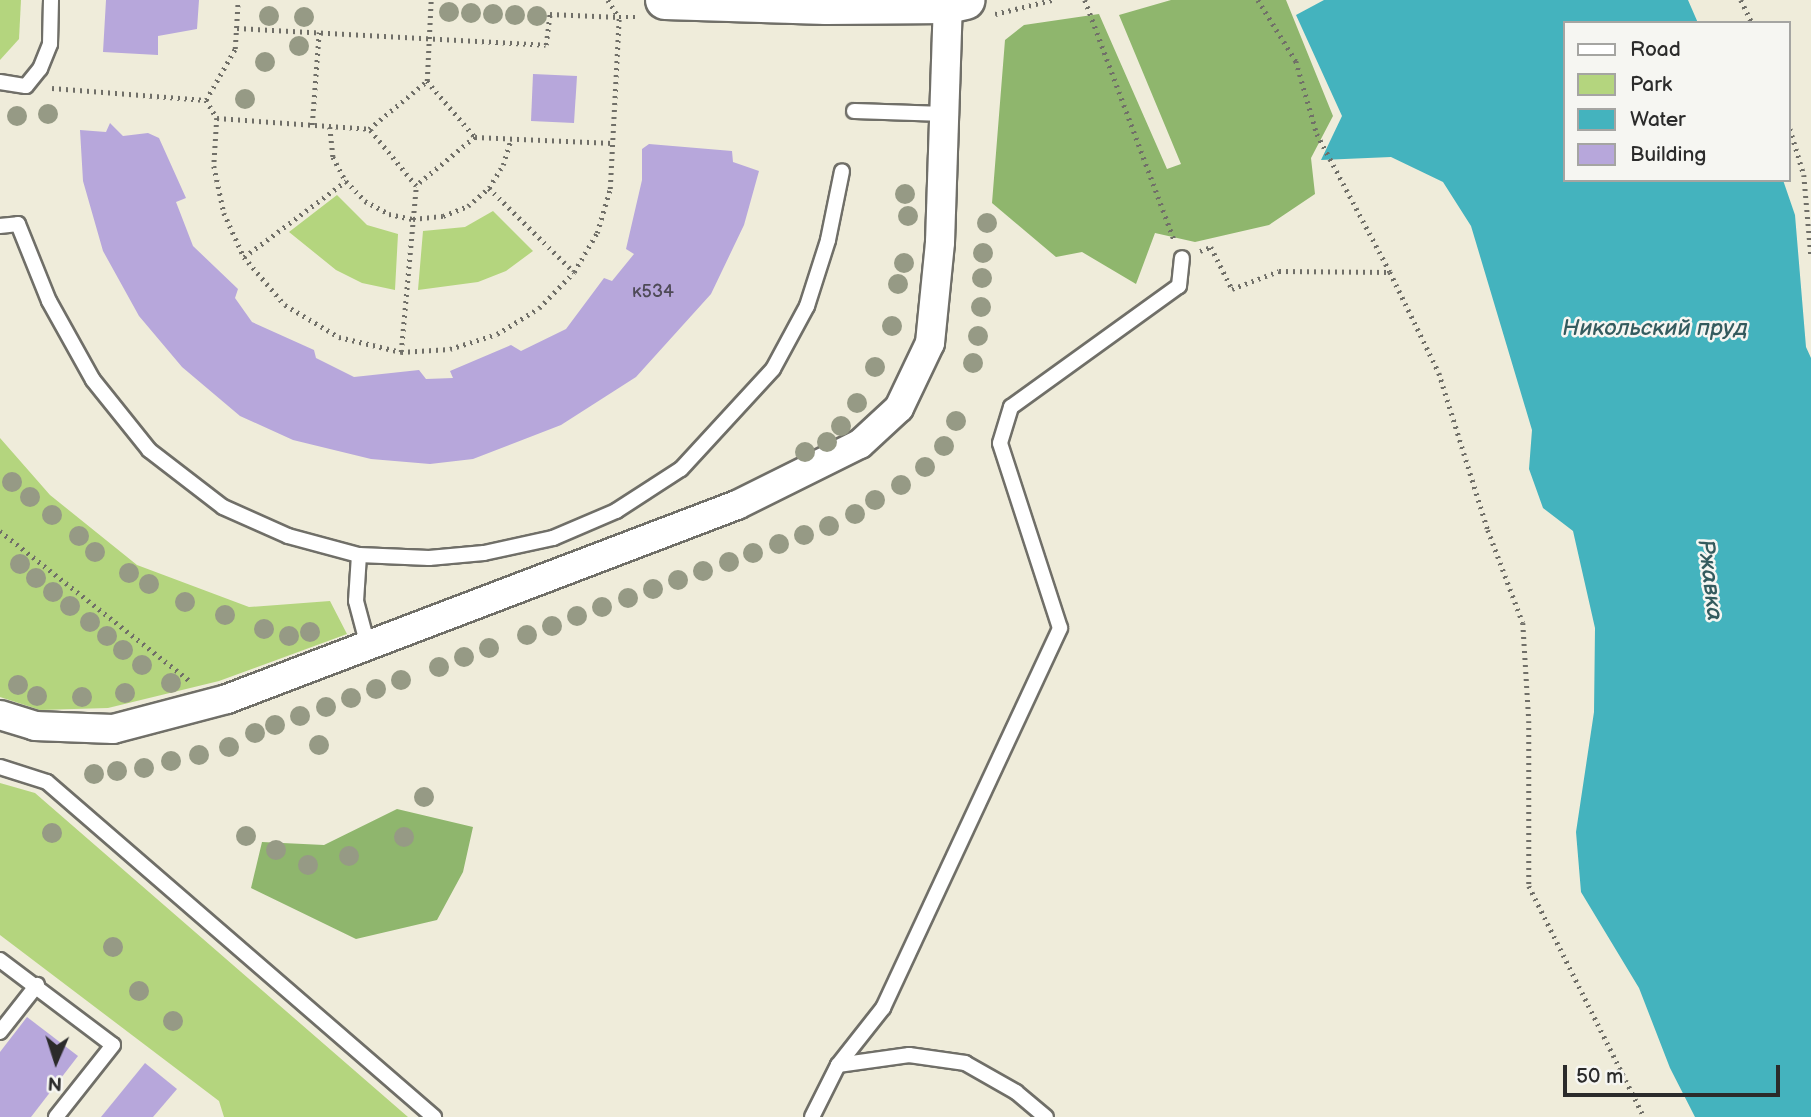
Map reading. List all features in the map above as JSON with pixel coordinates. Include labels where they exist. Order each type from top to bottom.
[{"type":"street","points":[[0,715],[35,726],[113,729],[228,699],[737,505],[860,444],[899,408],[930,343],[940,242],[945,114],[954,1],[655,9]]},
{"type":"lane","points":[[0,82],[26,86],[50,44],[51,0]]},
{"type":"lane","points":[[855,111],[945,114]]},
{"type":"lane","points":[[0,226],[18,224],[50,301],[93,380],[149,450],[223,507],[288,536],[359,555],[484,553],[553,538],[616,511],[681,469],[773,369],[807,306],[828,240],[842,171]]},
{"type":"lane","points":[[812,1117],[838,1065],[883,1008],[1060,628],[1000,443],[1011,407],[1179,286],[1182,258]]},
{"type":"lane","points":[[359,555],[356,601],[368,646]]},
{"type":"lane","points":[[0,767],[47,782],[434,1117]]},
{"type":"lane","points":[[0,960],[37,985],[113,1045],[56,1117]]},
{"type":"lane","points":[[0,1032],[37,985]]},
{"type":"lane","points":[[838,1065],[909,1055],[965,1063],[1016,1092],[1046,1117]]},
{"type":"path","points":[[206,100],[235,49],[238,0]]},
{"type":"path","points":[[431,0],[427,81],[475,137]]},
{"type":"path","points":[[206,100],[217,118],[214,166],[224,213],[244,257],[296,312],[339,337],[401,352],[450,349],[497,334],[539,308],[574,272],[604,211],[613,143],[619,17],[608,0]]},
{"type":"path","points":[[1085,0],[1182,258],[1211,247],[1232,289],[1279,271],[1390,272]]},
{"type":"path","points":[[1258,0],[1263,15],[1296,61],[1317,134],[1340,182],[1390,272],[1439,373],[1488,530],[1523,623],[1529,721],[1529,886],[1644,1117]]},
{"type":"path","points":[[1741,0],[1751,21]]},
{"type":"path","points":[[237,28],[546,45],[550,14],[619,17],[655,9]]},
{"type":"path","points":[[312,125],[319,32]]},
{"type":"path","points":[[217,118],[369,129],[427,81]]},
{"type":"path","points":[[26,86],[206,100]]},
{"type":"path","points":[[330,127],[333,157],[345,181],[365,201],[389,214],[413,219],[455,211],[489,188],[503,165],[511,139]]},
{"type":"path","points":[[369,129],[416,186],[401,352]]},
{"type":"path","points":[[1790,129],[1804,175],[1811,255]]},
{"type":"path","points":[[416,186],[475,137],[613,143]]},
{"type":"path","points":[[244,257],[345,181]]},
{"type":"path","points":[[489,188],[574,272]]},
{"type":"path","points":[[0,531],[176,674],[228,699]]},
{"type":"green space","points":[[0,0],[21,0],[19,39],[0,60]]},
{"type":"green space","points":[[1171,0],[1286,0],[1333,116],[1311,158],[1315,194],[1269,225],[1195,242],[1155,233],[1136,284],[1082,252],[1056,257],[992,203],[1005,40],[1024,25],[1099,14],[1167,169],[1181,164],[1119,15]]},
{"type":"green space","points":[[337,195],[367,225],[398,234],[395,290],[362,283],[336,270],[289,232]]},
{"type":"green space","points":[[493,211],[533,251],[506,271],[478,282],[418,290],[423,231],[465,227]]},
{"type":"green space","points":[[0,438],[50,495],[137,565],[249,607],[330,601],[347,634],[219,681],[108,708],[40,710],[0,697]]},
{"type":"green space","points":[[0,783],[35,793],[408,1117],[224,1117],[219,1101],[0,935]]},
{"type":"green space","points":[[397,809],[473,827],[463,872],[437,920],[356,939],[251,888],[262,842],[324,845]]},
{"type":"water","name":"Никольский пруд","points":[[1324,0],[1688,0],[1697,21],[1562,21],[1562,182],[1784,182],[1795,215],[1806,347],[1811,358],[1811,1117],[1695,1117],[1670,1068],[1639,988],[1581,892],[1576,832],[1594,712],[1595,628],[1573,531],[1543,508],[1529,469],[1532,430],[1471,226],[1443,182],[1391,157],[1321,160],[1342,116],[1296,15]]},
{"type":"building","points":[[106,0],[199,0],[197,29],[158,36],[158,55],[103,52]]},
{"type":"building","points":[[533,74],[577,76],[574,123],[531,121]]},
{"type":"building","points":[[110,123],[123,136],[148,133],[159,138],[186,198],[176,202],[193,246],[238,289],[235,298],[252,322],[314,350],[316,358],[354,377],[419,370],[426,379],[453,378],[450,371],[511,345],[521,351],[566,329],[604,278],[612,281],[634,254],[626,249],[642,180],[642,149],[649,144],[732,151],[733,162],[759,171],[744,225],[711,294],[636,377],[561,425],[473,459],[430,464],[371,459],[293,440],[240,416],[182,367],[139,316],[103,251],[83,181],[80,130],[106,132]]},
{"type":"building","points":[[27,1017],[78,1056],[31,1117],[0,1117],[0,1052]]},
{"type":"building","points":[[145,1063],[177,1089],[153,1117],[101,1117]]},
{"type":"water label","name":"Ржавка","points":[[1710,580]]}]
